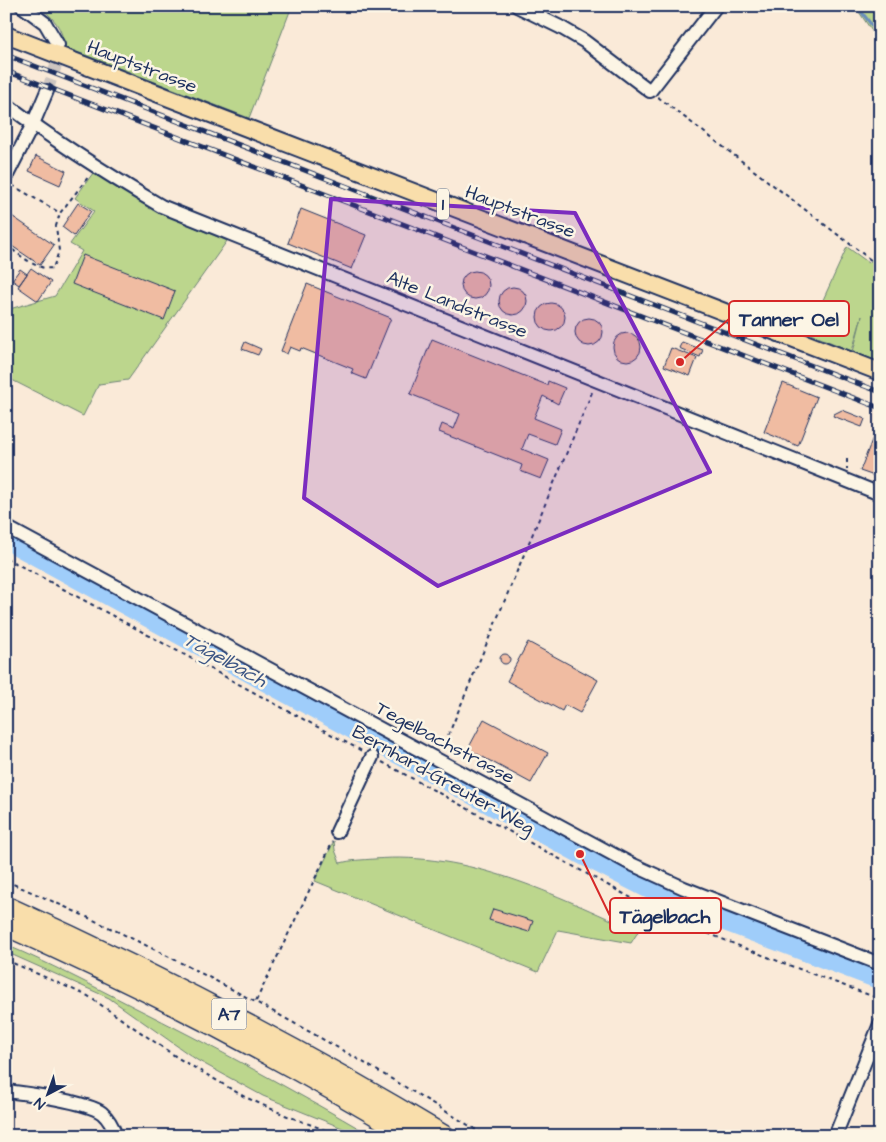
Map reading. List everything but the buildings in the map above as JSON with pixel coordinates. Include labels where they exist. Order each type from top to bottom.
[{"type":"highway","name":"A7","points":[[6,906],[112,955],[212,1005],[363,1087],[445,1136]]},
{"type":"highway","name":"A7","points":[[6,926],[197,1018],[303,1074],[410,1136]]},
{"type":"main road","name":"Hauptstrasse","points":[[6,35],[880,372]]},
{"type":"street","points":[[22,6],[45,23],[58,45]]},
{"type":"street","points":[[517,6],[584,41],[650,91],[716,6]]},
{"type":"street","points":[[6,177],[33,124],[47,91]]},
{"type":"street","name":"Alte Landstrasse","points":[[6,104],[96,166],[161,206],[880,494]]},
{"type":"street","name":"Tegelbachstrasse","points":[[6,527],[438,761],[646,871],[684,888],[880,964]]},
{"type":"street","points":[[337,832],[372,756]]},
{"type":"street","points":[[835,1136],[880,1024]]},
{"type":"street","points":[[6,1091],[40,1096],[101,1112],[112,1124],[116,1136]]},
{"type":"path","points":[[877,6],[880,11]]},
{"type":"path","points":[[650,91],[880,267]]},
{"type":"path","points":[[6,245],[46,270],[53,268],[58,251],[56,226],[60,213],[96,166]]},
{"type":"path","points":[[16,187],[60,213]]},
{"type":"path","points":[[438,761],[596,381]]},
{"type":"path","name":"Bernhard-Greuter-Weg","points":[[6,558],[635,900],[720,939],[880,999]]},
{"type":"path","points":[[256,1002],[337,832]]},
{"type":"path","points":[[6,881],[69,909],[256,1002],[336,1046],[486,1136]]},
{"type":"path","points":[[6,960],[93,999],[178,1058],[237,1093],[285,1115],[341,1136]]},
{"type":"highlighted area","points":[[331,199],[575,213],[710,472],[438,586],[304,498]]},
{"type":"green space","points":[[37,6],[292,6],[249,118],[64,47],[62,34],[56,23]]},
{"type":"green space","points":[[855,6],[871,6],[880,17],[880,43]]},
{"type":"green space","points":[[93,173],[157,211],[227,241],[128,380],[99,384],[83,416],[6,377],[6,310],[55,296],[82,251],[70,244],[94,211],[75,198]]},
{"type":"green space","points":[[847,247],[869,263],[880,250],[880,362],[853,352],[862,316],[852,351],[808,333]]},
{"type":"green space","points":[[334,841],[340,863],[374,859],[409,858],[477,869],[510,878],[542,890],[638,932],[631,943],[558,930],[538,972],[315,881]]},
{"type":"green space","points":[[6,945],[70,974],[193,1037],[283,1085],[372,1136],[362,1136],[263,1096],[197,1060],[109,998],[6,952]]},
{"type":"waterway","points":[[857,6],[880,36]]},
{"type":"waterway","name":"Tägelbach","points":[[6,540],[580,854],[676,903],[880,980]]},
{"type":"tunnel","points":[[47,91],[57,63],[57,48]]},
{"type":"railway","points":[[6,55],[880,392]]},
{"type":"railway","points":[[6,71],[880,408]]},
{"type":"place","name":"Tanner Oel","points":[[680,362]]},
{"type":"place","name":"Tägelbach","points":[[580,854]]}]
